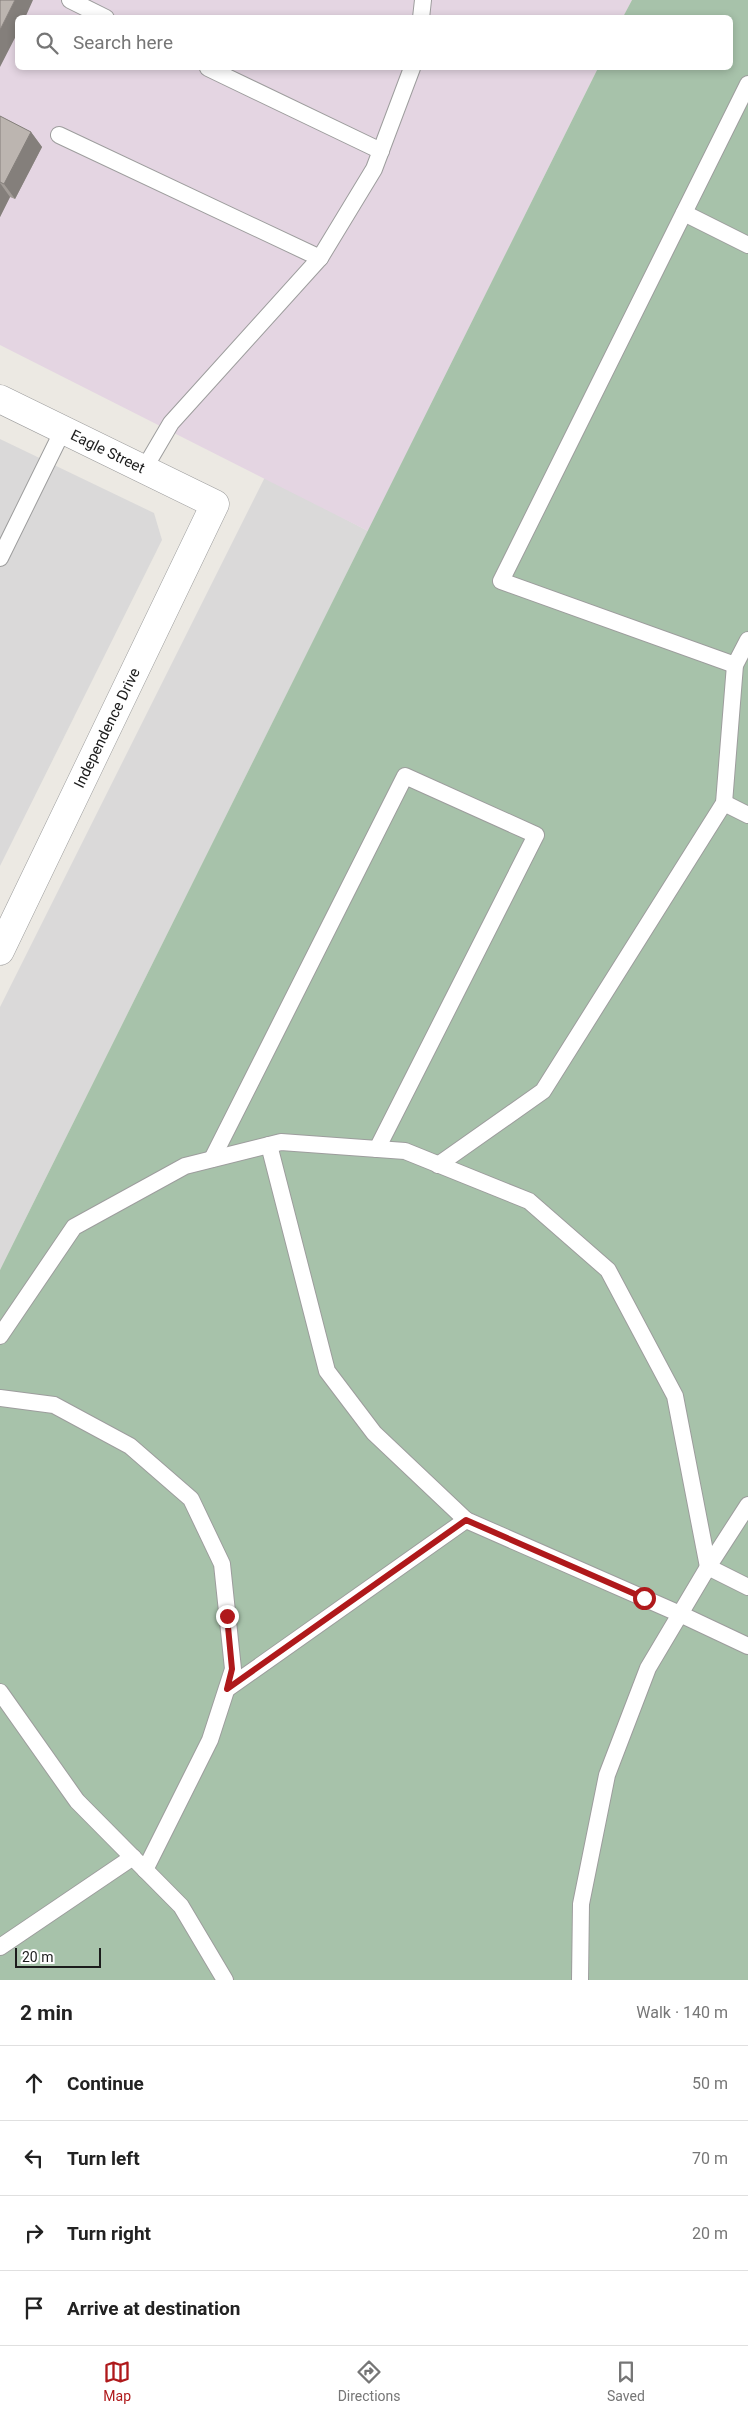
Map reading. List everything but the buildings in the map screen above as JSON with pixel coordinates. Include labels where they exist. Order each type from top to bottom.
[{"type":"street","name":"Eagle Street","points":[[0,399],[215,504]]},
{"type":"street","name":"Independence Drive","points":[[0,951],[215,504]]},
{"type":"lane","points":[[70,0],[100,15]]},
{"type":"lane","points":[[421,15],[423,0]]},
{"type":"lane","points":[[212,70],[381,152]]},
{"type":"lane","points":[[144,470],[171,423],[320,258],[374,169],[411,70]]},
{"type":"lane","points":[[735,665],[501,581],[748,84]]},
{"type":"lane","points":[[59,135],[320,258]]},
{"type":"lane","points":[[684,213],[748,245]]},
{"type":"lane","points":[[0,558],[63,430]]},
{"type":"lane","points":[[438,1164],[543,1091],[724,803],[735,665],[748,640]]},
{"type":"lane","points":[[212,1159],[404,776],[536,835],[377,1149]]},
{"type":"lane","points":[[724,803],[748,815]]},
{"type":"lane","points":[[0,1336],[74,1227],[185,1166],[281,1142],[405,1151],[529,1201],[608,1270],[675,1396],[708,1567]]},
{"type":"lane","points":[[269,1145],[328,1372],[374,1433],[466,1520],[748,1646]]},
{"type":"lane","points":[[0,1398],[54,1405],[130,1446],[191,1499],[222,1564],[232,1669],[227,1689],[210,1740],[145,1870]]},
{"type":"lane","points":[[580,1980],[581,1904],[607,1775],[648,1668],[708,1567],[748,1505]]},
{"type":"lane","points":[[227,1689],[466,1520]]},
{"type":"lane","points":[[708,1567],[748,1586]]},
{"type":"lane","points":[[0,1692],[77,1801],[181,1906],[225,1980]]},
{"type":"lane","points":[[0,1947],[133,1858]]},
{"type":"shaded area","points":[[0,0],[632,0],[624,15],[15,15],[15,70],[597,70],[368,531],[0,345]]},
{"type":"shaded area","points":[[0,439],[154,513],[162,540],[0,866]]},
{"type":"shaded area","points":[[265,477],[368,531],[0,1270],[0,1007]]},
{"type":"green space","points":[[632,0],[748,0],[748,1980],[0,1980],[0,1270],[597,70],[733,70],[733,15],[624,15]]},
{"type":"route","points":[[227,1616],[232,1669],[227,1689],[466,1520],[644,1598]]}]
